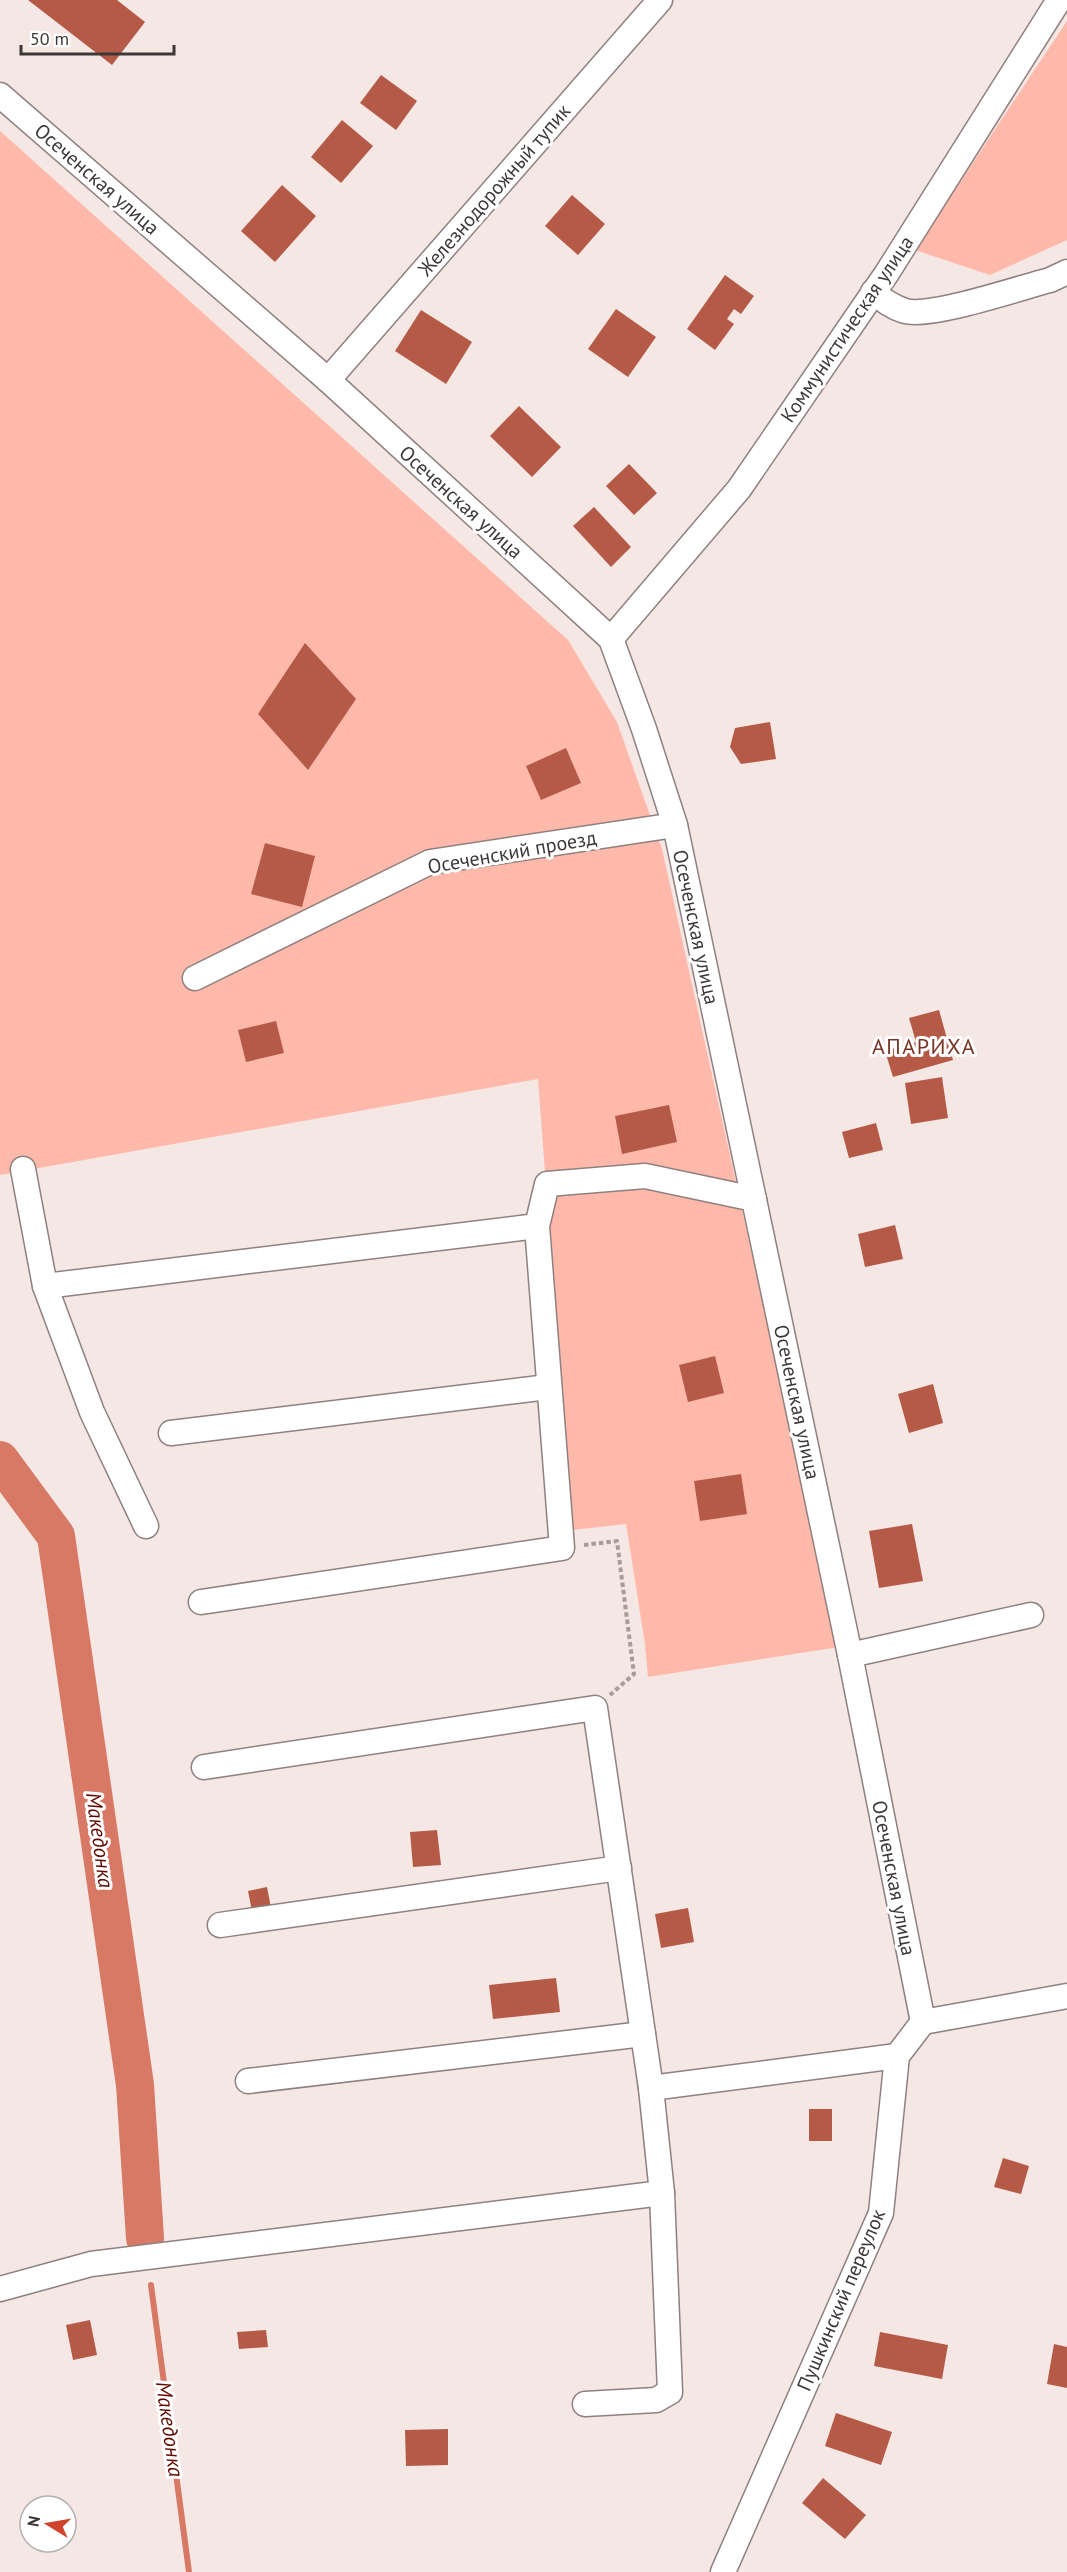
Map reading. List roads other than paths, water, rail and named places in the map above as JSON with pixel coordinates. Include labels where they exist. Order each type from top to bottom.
[{"type":"street","name":"Железнодорожный тупик","points":[[328,380],[660,0]]},
{"type":"street","name":"Коммунистическая улица","points":[[611,639],[740,489],[873,292],[1059,0]]},
{"type":"street","name":"Осеченская улица","points":[[0,95],[328,380],[611,639],[644,729],[675,825],[850,1655],[923,2022]]},
{"type":"street","points":[[873,292],[890,306],[907,312],[930,311],[1050,280],[1067,272]]},
{"type":"street","name":"Осеченский проезд","points":[[195,978],[430,862],[675,825]]},
{"type":"street","points":[[23,1169],[45,1286],[92,1412],[146,1526]]},
{"type":"street","points":[[201,1602],[562,1548],[537,1226],[547,1184],[645,1176],[754,1199]]},
{"type":"street","points":[[45,1286],[537,1226]]},
{"type":"street","points":[[171,1433],[548,1387]]},
{"type":"street","points":[[850,1655],[1031,1615]]},
{"type":"street","points":[[204,1767],[595,1708],[651,2088],[662,2193],[669,2392],[656,2400],[585,2404]]},
{"type":"street","points":[[220,1925],[619,1868]]},
{"type":"street","points":[[651,2088],[897,2056],[923,2022],[1067,1996]]},
{"type":"street","points":[[248,2081],[643,2034]]},
{"type":"street","name":"Пушкинский переулок","points":[[723,2572],[881,2213],[897,2056]]},
{"type":"street","points":[[0,2289],[91,2264],[662,2193]]},
{"type":"waterway","name":"Македонка","points":[[0,1460],[56,1536],[135,2085],[145,2238]]},
{"type":"waterway","name":"Македонка","points":[[151,2285],[189,2572]]},
{"type":"district","name":"АПАРИХА","points":[[924,1046]]}]
